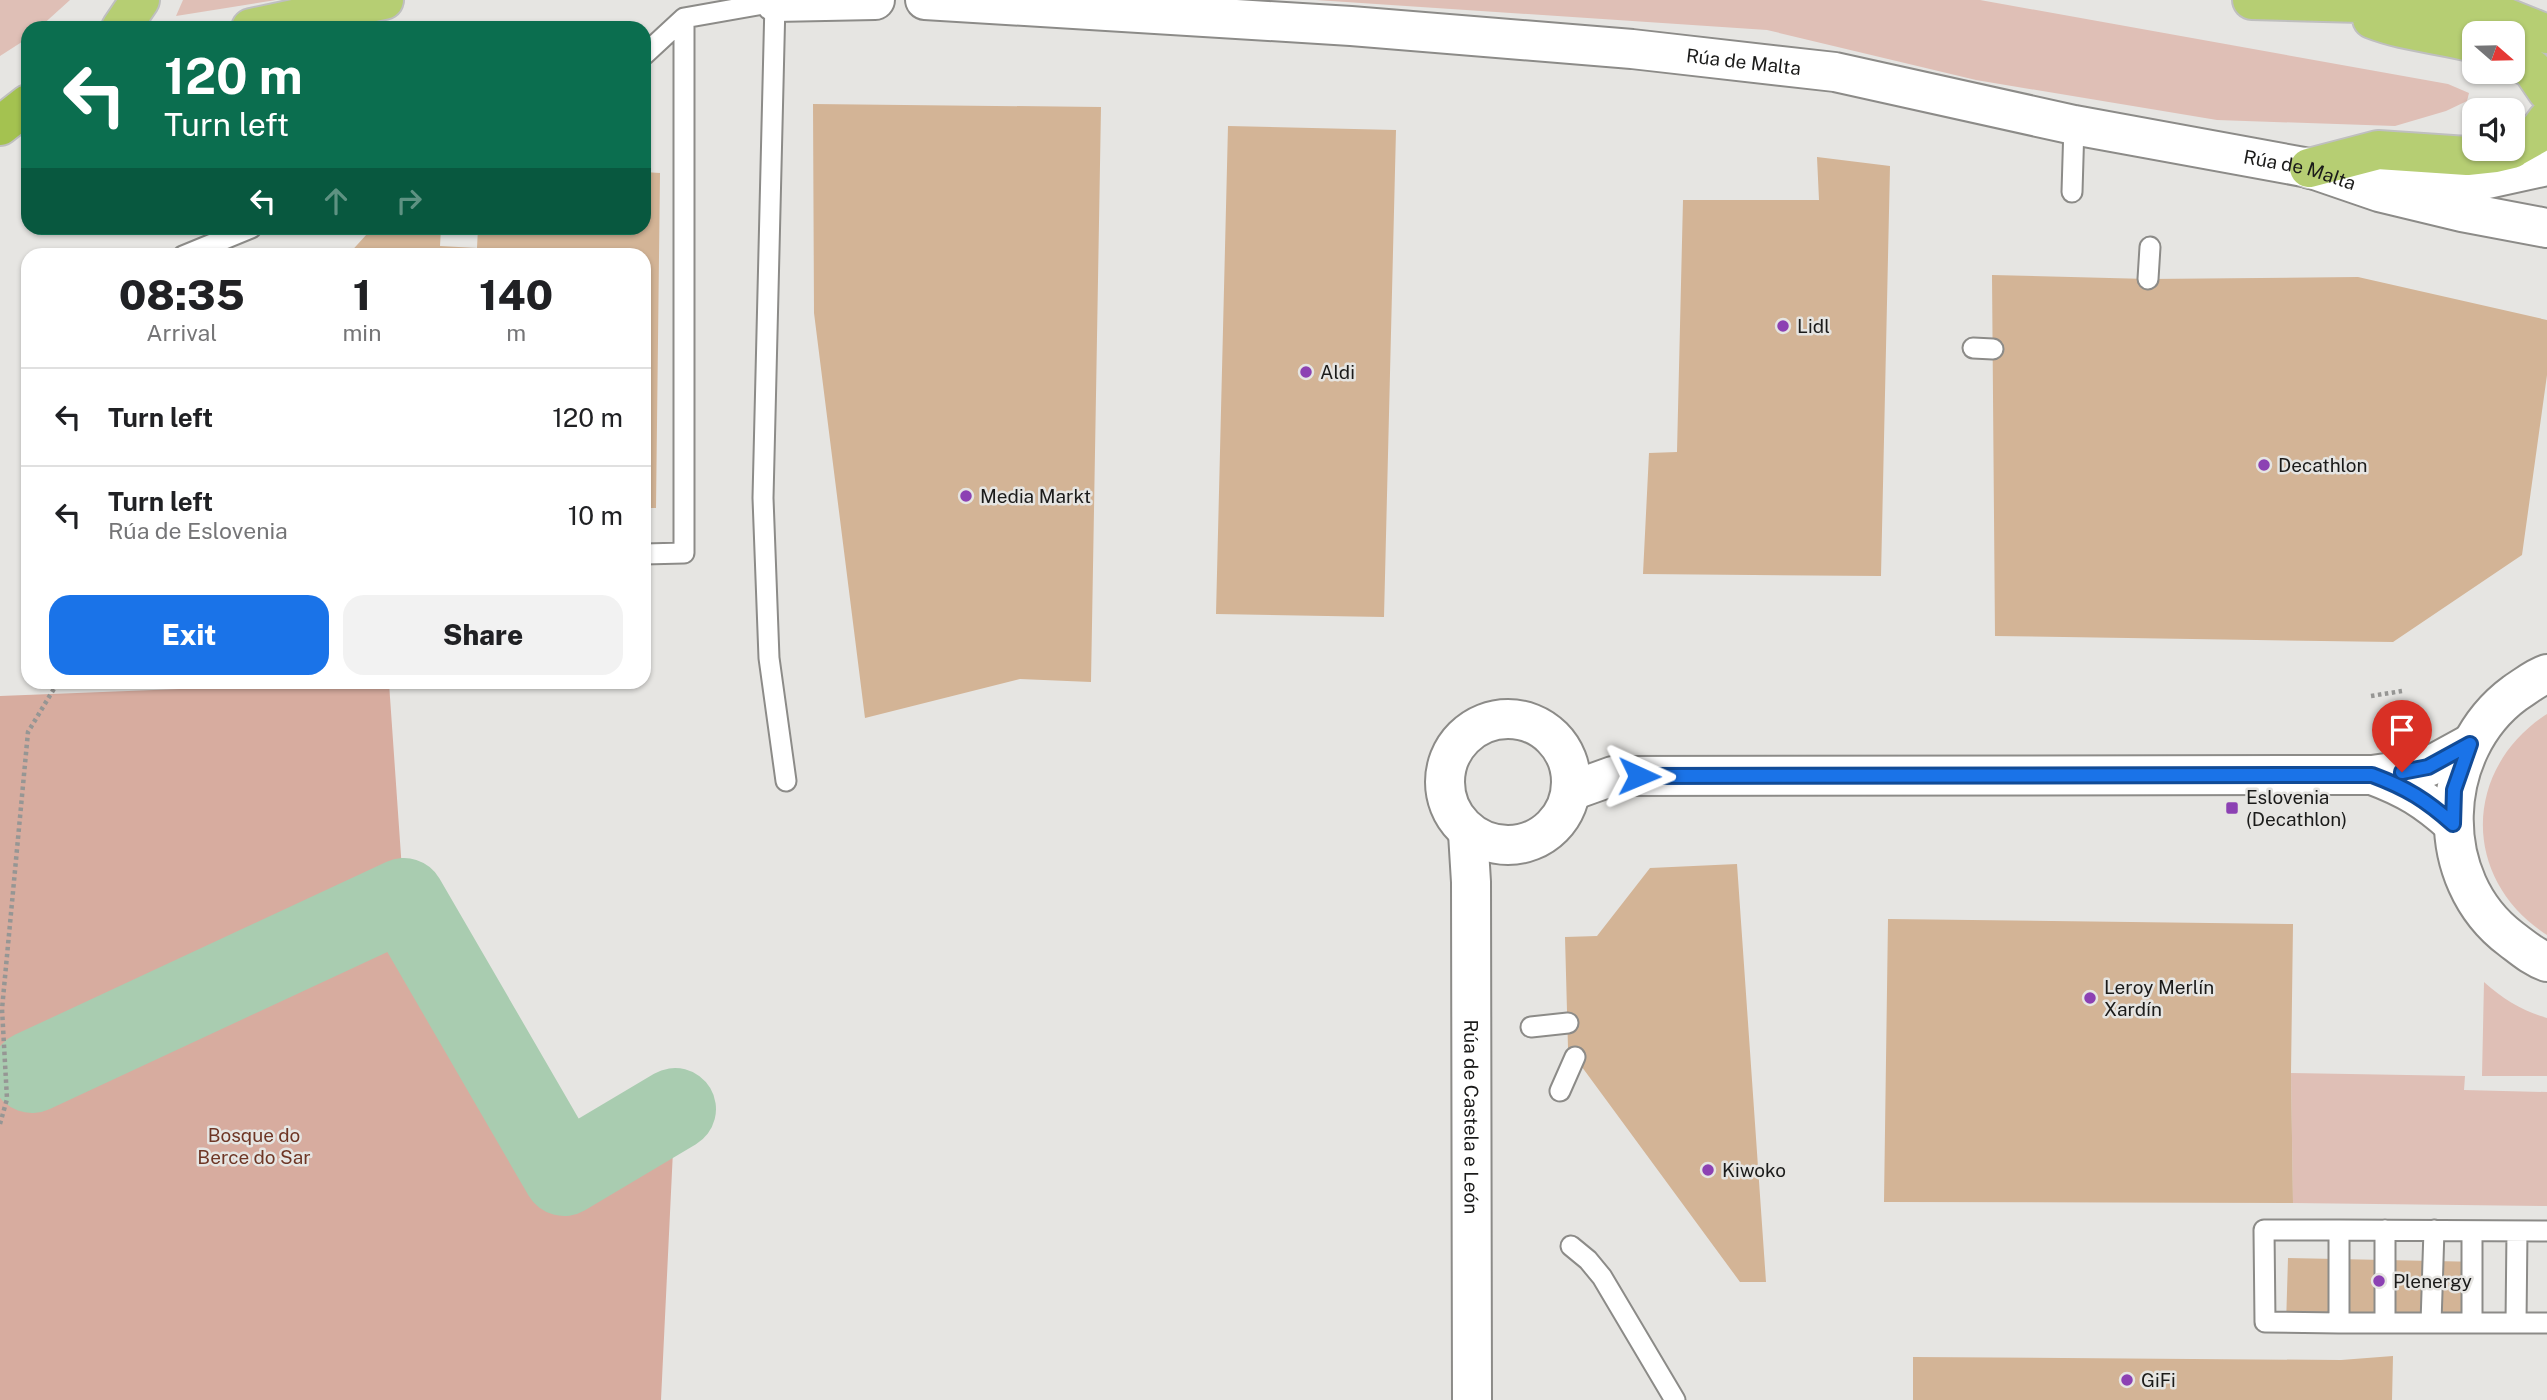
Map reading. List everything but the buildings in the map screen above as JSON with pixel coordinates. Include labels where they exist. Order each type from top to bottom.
[{"type":"highway","points":[[126,21],[140,0]]},
{"type":"highway","points":[[284,21],[384,0]]},
{"type":"highway","points":[[2252,0],[2435,5],[2501,16],[2547,34]]},
{"type":"highway","points":[[2335,3],[2394,28],[2442,34],[2462,40]]},
{"type":"highway","points":[[2525,65],[2532,69],[2547,90]]},
{"type":"highway","points":[[0,113],[21,106]]},
{"type":"highway","points":[[0,126],[21,110]]},
{"type":"highway","points":[[2525,141],[2536,135],[2547,120]]},
{"type":"highway","points":[[2309,169],[2378,150],[2462,156]]},
{"type":"street","points":[[775,2],[875,0]]},
{"type":"street","name":"Rúa de Malta","points":[[925,0],[1351,26],[1632,49],[1835,72],[2074,125],[2309,169],[2379,192],[2462,212],[2547,228]]},
{"type":"street","points":[[2309,169],[2465,184],[2547,166]]},
{"type":"street","points":[[2547,674],[2538,677],[2499,705],[2470,744],[2454,790],[2453,824],[2453,840],[2467,887],[2496,928],[2536,958],[2547,962]]},
{"type":"street","points":[[1507,718],[1528,721],[1548,732],[1562,748],[1571,769],[1571,791],[1566,809],[1556,824],[1542,836],[1526,844],[1506,846],[1486,842],[1468,833],[1456,820],[1448,804],[1444,786],[1454,747],[1468,733],[1485,722],[1507,718]]},
{"type":"street","points":[[1571,791],[1613,776],[2372,775],[2428,767],[2470,744]]},
{"type":"street","points":[[2372,775],[2424,799],[2453,824]]},
{"type":"street","name":"Rúa de Castela e León","points":[[1468,833],[1471,882],[1472,1400]]},
{"type":"lane","points":[[651,49],[684,18],[775,2],[763,498],[769,658],[786,781]]},
{"type":"lane","points":[[651,554],[684,554],[684,18]]},
{"type":"lane","points":[[2072,192],[2074,125]]},
{"type":"lane","points":[[202,248],[234,235]]},
{"type":"lane","points":[[2148,279],[2150,247]]},
{"type":"lane","points":[[1973,348],[1993,349]]},
{"type":"lane","points":[[1531,1027],[1568,1023]]},
{"type":"lane","points":[[1560,1091],[1575,1057]]},
{"type":"lane","points":[[2547,1231],[2264,1230],[2265,1322],[2547,1323]]},
{"type":"lane","points":[[2339,1230],[2339,1323]]},
{"type":"lane","points":[[2385,1230],[2385,1323]]},
{"type":"lane","points":[[2431,1323],[2434,1230]]},
{"type":"lane","points":[[2472,1231],[2472,1323]]},
{"type":"lane","points":[[2516,1323],[2517,1231]]},
{"type":"lane","points":[[1571,1246],[1588,1260],[1602,1277],[1675,1400]]},
{"type":"path","points":[[0,1124],[7,1099],[2,1009],[27,732],[54,689]]},
{"type":"path","points":[[2371,696],[2402,691]]},
{"type":"shaded area","points":[[0,0],[70,0],[47,21],[21,21],[21,42],[0,56]]},
{"type":"shaded area","points":[[183,0],[276,0],[176,16]]},
{"type":"shaded area","points":[[1316,0],[1980,0],[2448,84],[2469,93],[2468,98],[2462,98],[2462,103],[2446,111],[2395,126],[2217,120],[1976,80],[1767,30]]},
{"type":"shaded area","points":[[2547,714],[2547,935],[2519,912],[2499,885],[2487,855],[2483,824],[2487,794],[2499,764],[2519,737]]},
{"type":"shaded area","points":[[2484,982],[2513,1004],[2547,1018],[2547,1076],[2482,1076]]},
{"type":"shaded area","points":[[2291,1073],[2465,1076],[2464,1090],[2547,1092],[2547,1206],[2293,1203]]},
{"type":"green space","name":"Bosque do Berce do Sar","points":[[181,689],[389,689],[404,899],[564,1174],[675,1109],[661,1400],[0,1400],[0,696]]},
{"type":"waterway","points":[[32,1072],[404,899],[564,1175],[675,1109]]},
{"type":"place","name":"Lidl","points":[[1783,326]]},
{"type":"place","name":"Aldi","points":[[1306,372]]},
{"type":"place","name":"Decathlon","points":[[2264,465]]},
{"type":"place","name":"Media Markt","points":[[966,496]]},
{"type":"place","name":"Eslovenia (Decathlon)","points":[[2232,808]]},
{"type":"place","name":"Leroy Merlín Xardín","points":[[2090,998]]},
{"type":"place","name":"Kiwoko","points":[[1708,1170]]},
{"type":"place","name":"Plenergy","points":[[2379,1281]]},
{"type":"place","name":"GiFi","points":[[2127,1380]]},
{"type":"route","points":[[1639,776],[1771,778],[2372,775],[2424,799],[2453,824],[2454,790],[2470,744],[2428,767],[2402,772]]}]
